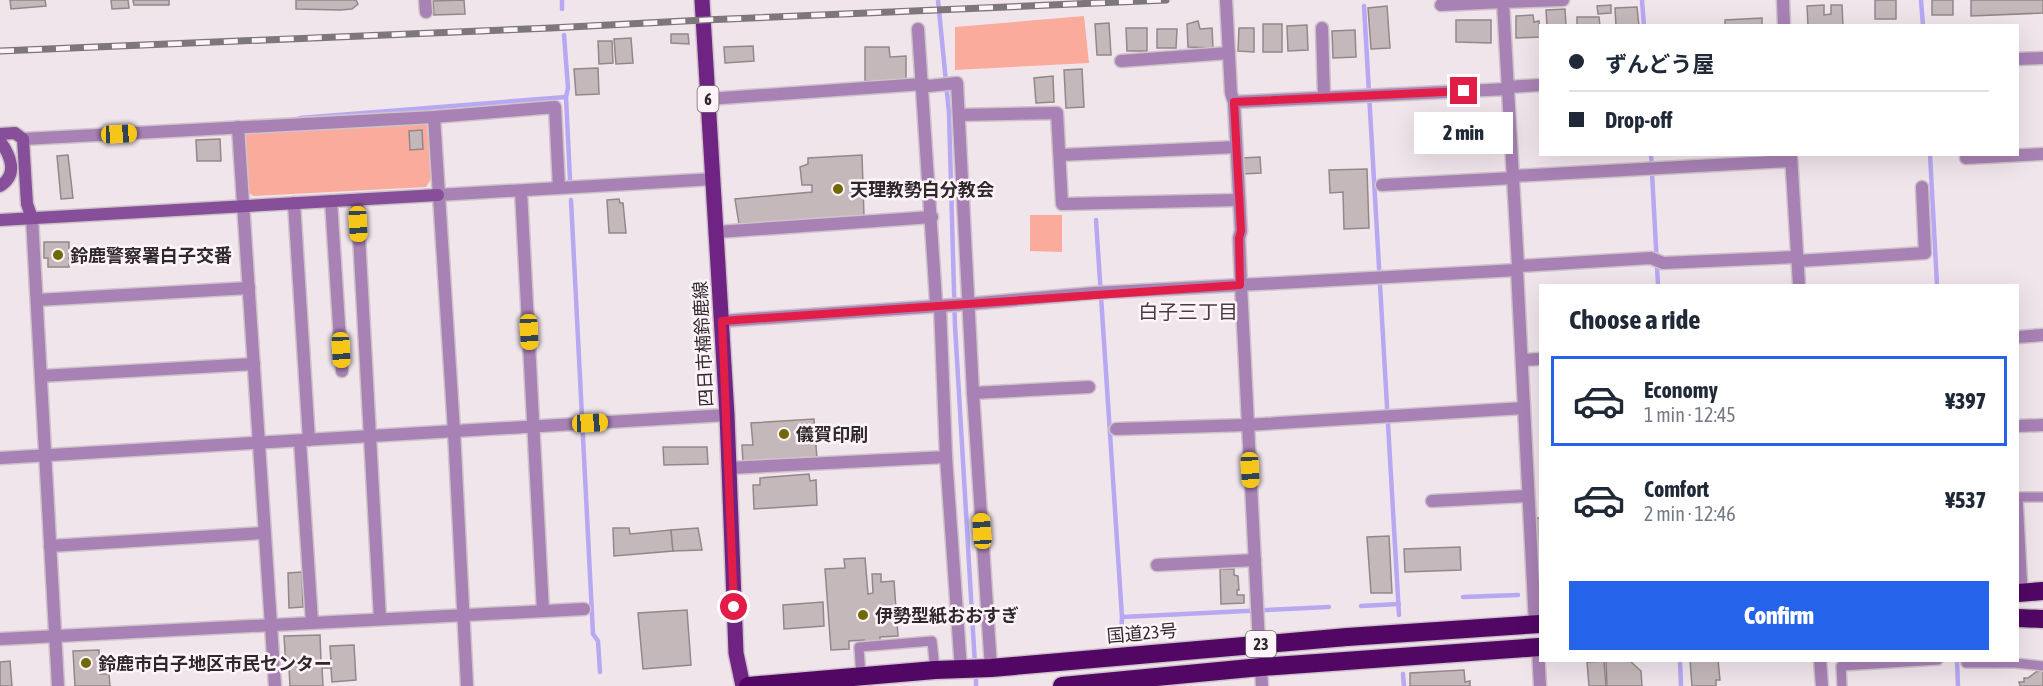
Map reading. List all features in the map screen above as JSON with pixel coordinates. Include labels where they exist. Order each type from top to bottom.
[{"type":"highway","points":[[2020,592],[2043,591]]},
{"type":"highway","points":[[2019,618],[2043,619]]},
{"type":"highway","name":"国道23号","points":[[748,686],[1259,644],[1538,624]]},
{"type":"highway","name":"23","points":[[1062,686],[1261,668],[1539,648]]},
{"type":"main road","name":"四日市楠鈴鹿線","points":[[702,0],[727,415],[736,653],[743,686]]},
{"type":"street","points":[[1226,0],[1241,231],[1239,238],[1240,285],[1259,644]]},
{"type":"street","points":[[1441,5],[1563,0]]},
{"type":"street","points":[[1783,0],[1784,24]]},
{"type":"street","points":[[1503,2],[1514,177],[1528,496],[1538,624]]},
{"type":"street","points":[[1322,28],[1324,96]]},
{"type":"street","points":[[918,30],[926,85],[936,301],[940,306],[946,457],[960,670]]},
{"type":"street","points":[[1121,61],[1229,53]]},
{"type":"street","points":[[2019,59],[2043,58]]},
{"type":"street","points":[[708,99],[957,83],[987,668]]},
{"type":"street","points":[[1234,102],[1539,85]]},
{"type":"street","points":[[0,134],[15,133],[23,139],[434,117],[555,107],[560,188]]},
{"type":"street","points":[[959,115],[1057,113],[1062,204],[1239,200]]},
{"type":"street","points":[[434,117],[467,686]]},
{"type":"street","points":[[238,127],[275,686]]},
{"type":"street","points":[[23,139],[27,204],[32,218],[38,300],[58,686]]},
{"type":"street","points":[[0,141],[11,159],[11,173],[8,180],[0,186]]},
{"type":"street","points":[[1060,155],[1236,147]]},
{"type":"street","points":[[2019,155],[2043,154]]},
{"type":"street","points":[[1966,158],[2004,156]]},
{"type":"street","points":[[1382,185],[1791,158],[1800,284]]},
{"type":"street","points":[[0,220],[714,179]]},
{"type":"street","points":[[722,321],[1651,258],[1663,263],[1925,253],[1922,187]]},
{"type":"street","points":[[521,191],[543,611]]},
{"type":"street","points":[[357,200],[380,619]]},
{"type":"street","points":[[332,201],[342,371]]},
{"type":"street","points":[[294,203],[312,622]]},
{"type":"street","points":[[717,232],[932,217]]},
{"type":"street","points":[[38,300],[249,288]]},
{"type":"street","points":[[2019,337],[2043,335]]},
{"type":"street","points":[[1522,360],[1539,359]]},
{"type":"street","points":[[41,376],[254,364]]},
{"type":"street","points":[[973,393],[1089,387]]},
{"type":"street","points":[[1116,429],[1524,408]]},
{"type":"street","points":[[0,458],[727,415]]},
{"type":"street","points":[[2019,426],[2043,425]]},
{"type":"street","points":[[729,468],[946,457]]},
{"type":"street","points":[[1432,501],[1528,496]]},
{"type":"street","points":[[50,546],[264,533]]},
{"type":"street","points":[[1157,565],[1255,560]]},
{"type":"street","points":[[0,639],[584,609]]},
{"type":"street","points":[[1539,662],[1540,686]]},
{"type":"street","points":[[1820,662],[1821,686]]},
{"type":"street","points":[[1261,668],[1262,686]]},
{"type":"lane","points":[[2019,497],[2043,496]]},
{"type":"lane","points":[[2019,544],[2020,592]]},
{"type":"lane","points":[[861,676],[860,647],[932,641],[934,670]]},
{"type":"lane","points":[[1842,686],[1841,666],[1906,662]]},
{"type":"lane","points":[[1966,663],[1990,662]]},
{"type":"lane","points":[[2019,662],[2043,666]]},
{"type":"shaded area","points":[[1084,16],[1089,63],[955,70],[955,27]]},
{"type":"shaded area","points":[[418,120],[427,125],[431,179],[426,187],[253,196],[245,189],[243,137],[249,131]]},
{"type":"shaded area","points":[[1030,215],[1062,215],[1062,252],[1030,251]]},
{"type":"building","points":[[10,0],[45,0],[46,6],[11,9]]},
{"type":"building","points":[[111,0],[128,0],[129,8],[112,9]]},
{"type":"building","points":[[133,0],[169,0],[169,5],[134,5]]},
{"type":"building","points":[[296,0],[356,0],[358,4],[352,9],[340,10],[296,9]]},
{"type":"building","points":[[464,0],[465,14],[434,15],[433,1]]},
{"type":"building","points":[[1875,0],[1896,0],[1896,19],[1875,19]]},
{"type":"building","points":[[1932,0],[1953,0],[1953,15],[1932,15]]},
{"type":"building","points":[[1971,0],[2043,0],[2043,13],[1971,16]]},
{"type":"building","points":[[1611,5],[1611,13],[1598,14],[1597,6]]},
{"type":"building","points":[[1824,5],[1824,15],[1831,14],[1831,5],[1842,5],[1843,24],[1808,24],[1807,6]]},
{"type":"building","points":[[1387,6],[1390,48],[1371,49],[1368,8]]},
{"type":"building","points":[[1637,7],[1639,24],[1616,24],[1615,8]]},
{"type":"building","points":[[1565,9],[1566,24],[1547,24],[1546,10]]},
{"type":"building","points":[[1533,15],[1534,22],[1539,21],[1539,37],[1516,38],[1516,16]]},
{"type":"building","points":[[1577,17],[1599,17],[1600,24],[1577,24]]},
{"type":"building","points":[[1762,18],[1762,24],[1725,24],[1725,20]]},
{"type":"building","points":[[1456,20],[1491,20],[1491,43],[1456,42]]},
{"type":"building","points":[[1198,21],[1200,29],[1212,28],[1213,48],[1188,47],[1187,24]]},
{"type":"building","points":[[1109,23],[1111,55],[1097,55],[1095,24]]},
{"type":"building","points":[[1263,24],[1282,24],[1282,52],[1263,52]]},
{"type":"building","points":[[1307,25],[1308,50],[1288,51],[1287,26]]},
{"type":"building","points":[[1126,28],[1147,28],[1147,51],[1127,51]]},
{"type":"building","points":[[1239,28],[1254,28],[1254,52],[1238,51]]},
{"type":"building","points":[[1157,29],[1177,29],[1176,48],[1157,48]]},
{"type":"building","points":[[1355,30],[1356,57],[1333,58],[1332,31]]},
{"type":"building","points":[[671,34],[688,34],[689,44],[671,43]]},
{"type":"building","points":[[631,38],[633,63],[616,64],[614,39]]},
{"type":"building","points":[[598,41],[612,41],[613,63],[599,64]]},
{"type":"building","points":[[753,46],[754,61],[725,63],[724,47]]},
{"type":"building","points":[[865,47],[889,47],[890,57],[906,56],[906,81],[865,81]]},
{"type":"building","points":[[598,68],[599,94],[576,95],[574,69]]},
{"type":"building","points":[[1082,69],[1084,107],[1066,108],[1064,70]]},
{"type":"building","points":[[1053,76],[1054,102],[1036,103],[1034,78]]},
{"type":"building","points":[[422,130],[423,149],[410,150],[409,131]]},
{"type":"building","points":[[220,139],[221,161],[197,161],[196,140]]},
{"type":"building","points":[[68,155],[73,198],[61,199],[57,156]]},
{"type":"building","name":"天理教勢白分教会","points":[[862,155],[864,216],[739,224],[735,199],[812,192],[812,185],[802,185],[800,167],[808,164],[808,158]]},
{"type":"building","points":[[1260,157],[1261,173],[1242,174],[1241,158]]},
{"type":"building","points":[[1367,169],[1369,228],[1344,229],[1343,192],[1330,193],[1329,170]]},
{"type":"building","points":[[619,199],[620,203],[623,203],[626,233],[609,233],[607,200]]},
{"type":"building","points":[[44,242],[69,242],[69,267],[48,267],[48,258],[44,258]]},
{"type":"building","name":"儀賀印刷","points":[[814,419],[817,459],[743,463],[742,445],[753,445],[751,423]]},
{"type":"building","points":[[663,447],[707,447],[708,464],[664,465]]},
{"type":"building","points":[[809,474],[810,481],[816,480],[817,505],[754,509],[753,485],[760,485],[760,478]]},
{"type":"building","points":[[1534,518],[1539,518],[1539,595]]},
{"type":"building","points":[[613,528],[629,528],[630,534],[671,530],[673,551],[614,556]]},
{"type":"building","points":[[698,528],[702,550],[673,551],[671,530]]},
{"type":"building","points":[[1389,536],[1392,593],[1371,593],[1367,537]]},
{"type":"building","points":[[1460,547],[1461,570],[1405,572],[1404,549]]},
{"type":"building","name":"伊勢型紙おおすぎ","points":[[865,558],[868,594],[873,593],[872,574],[881,574],[881,582],[894,581],[898,636],[880,637],[880,644],[864,645],[864,640],[849,641],[849,649],[831,650],[825,569],[845,568],[844,559]]},
{"type":"building","points":[[1220,569],[1234,569],[1234,575],[1238,576],[1237,595],[1244,595],[1244,603],[1221,604]]},
{"type":"building","points":[[302,572],[303,607],[289,608],[288,573]]},
{"type":"building","points":[[823,602],[824,626],[784,629],[783,605]]},
{"type":"building","points":[[687,610],[691,665],[643,669],[638,613]]},
{"type":"building","points":[[320,635],[321,662],[331,662],[330,646],[354,645],[356,680],[332,682],[331,668],[322,668],[323,686],[290,686],[289,668],[286,668],[284,636]]},
{"type":"building","name":"鈴鹿市白子地区市民センター","points":[[99,650],[100,674],[109,674],[110,686],[75,686],[73,651]]},
{"type":"building","points":[[10,661],[12,686],[0,686],[0,662]]},
{"type":"building","points":[[1587,662],[1604,662],[1606,686],[1589,686]]},
{"type":"building","points":[[1606,662],[1631,662],[1641,671],[1642,686],[1607,686]]},
{"type":"building","points":[[1690,662],[1718,662],[1720,680],[1716,680],[1716,686],[1692,686]]},
{"type":"building","points":[[1464,670],[1465,682],[1470,681],[1470,686],[1410,686],[1410,673]]},
{"type":"building","points":[[2043,670],[2043,686],[2020,686],[2019,682],[2024,682],[2024,678]]},
{"type":"waterway","points":[[562,0],[562,9]]},
{"type":"waterway","points":[[938,0],[949,113],[955,326],[975,665]]},
{"type":"waterway","points":[[1642,0],[1644,24]]},
{"type":"waterway","points":[[1921,0],[1923,24]]},
{"type":"waterway","points":[[1364,6],[1399,615]]},
{"type":"waterway","points":[[564,35],[568,88],[566,97],[570,180]]},
{"type":"waterway","points":[[300,118],[566,97]]},
{"type":"waterway","points":[[1651,156],[1658,284]]},
{"type":"waterway","points":[[1930,156],[1937,284]]},
{"type":"waterway","points":[[571,200],[593,634],[598,641],[600,672]]},
{"type":"waterway","points":[[1096,220],[1122,617],[1329,607]]},
{"type":"waterway","points":[[1463,597],[1518,595]]},
{"type":"waterway","points":[[1361,606],[1399,604]]},
{"type":"waterway","points":[[1121,637],[1122,617]]},
{"type":"waterway","points":[[1680,662],[1681,686]]},
{"type":"waterway","points":[[1957,662],[1958,686]]},
{"type":"waterway","points":[[976,674],[976,686]]},
{"type":"waterway","points":[[1403,674],[1404,686]]},
{"type":"railway","points":[[0,51],[1166,0]]},
{"type":"place","name":"天理教勢白分教会","points":[[838,189]]},
{"type":"place","name":"鈴鹿警察署白子交番","points":[[58,255]]},
{"type":"place","name":"儀賀印刷","points":[[784,434]]},
{"type":"place","name":"伊勢型紙おおすぎ","points":[[863,615]]},
{"type":"place","name":"鈴鹿市白子地区市民センター","points":[[86,663]]},
{"type":"district","name":"白子三丁目","points":[[1188,311]]},
{"type":"route","points":[[734,607],[722,321],[1240,285],[1239,238],[1241,231],[1234,102],[1464,91]]}]
